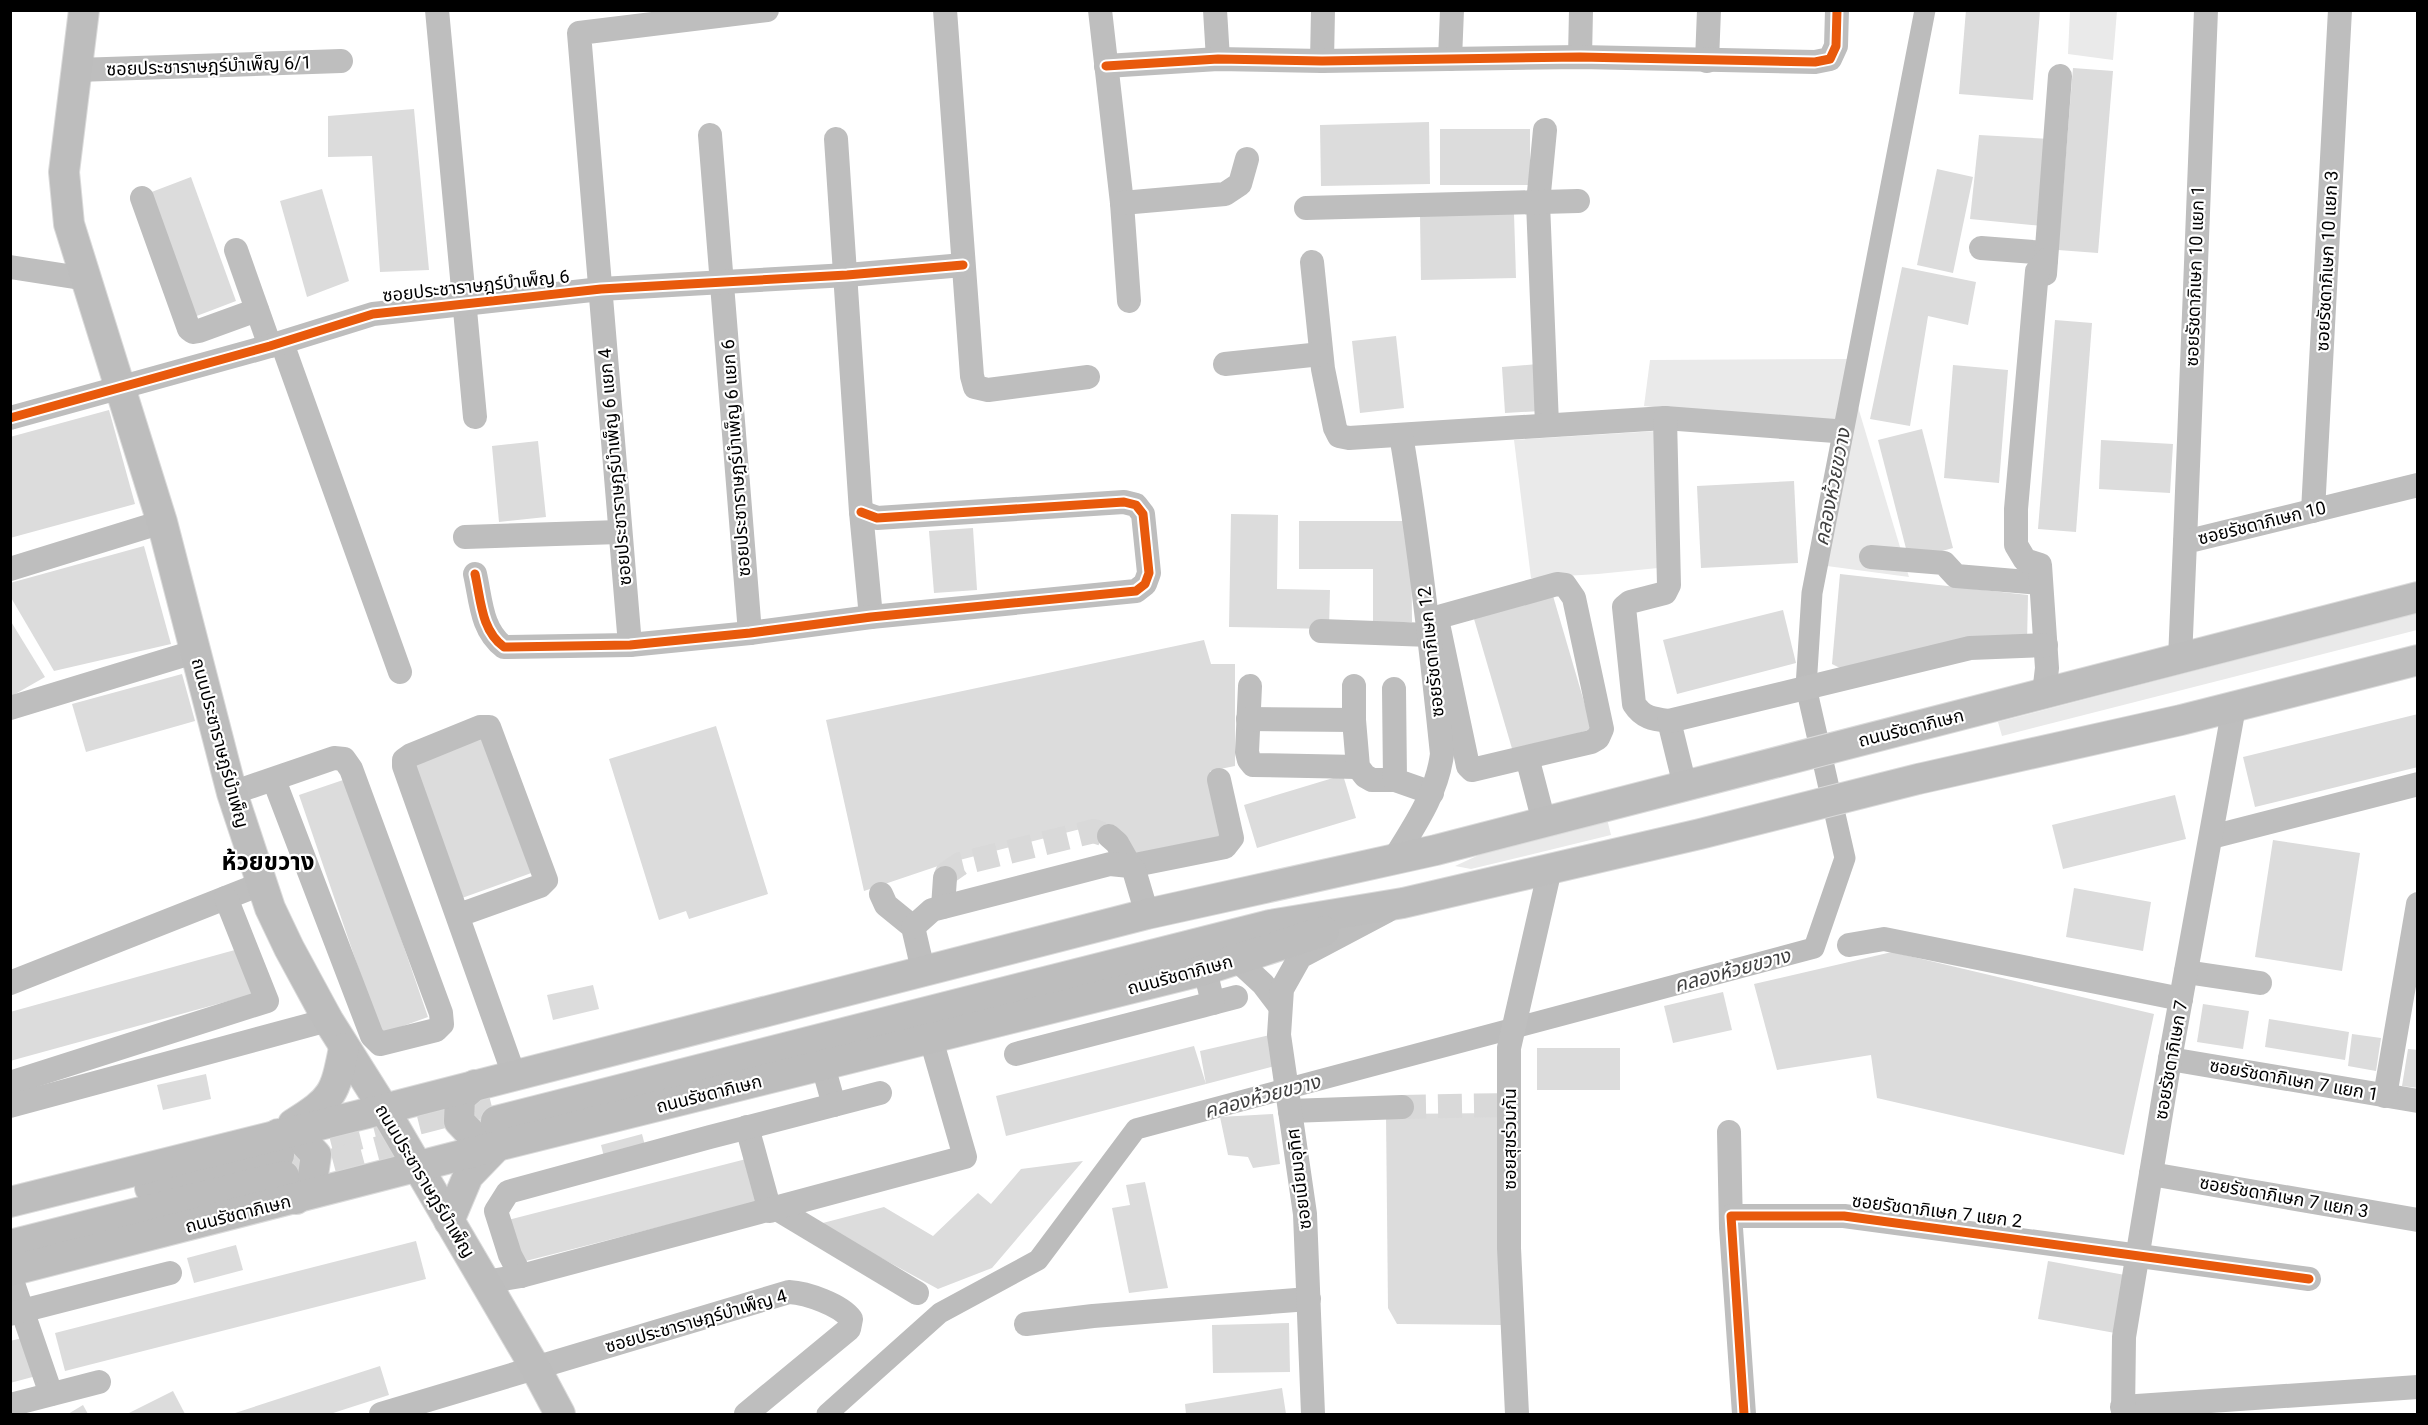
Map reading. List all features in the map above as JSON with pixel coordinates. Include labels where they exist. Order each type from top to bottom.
[{"type":"main road","name":"ถนนประชาราษฎร์บำเพ็ญ","points":[[84,10],[64,172],[69,224],[162,522],[232,793],[261,884],[289,948],[328,1020],[384,1109],[560,1414]]},
{"type":"main road","name":"ถนนรัชดาภิเษก","points":[[10,1202],[284,1166],[417,1167],[489,1113],[514,1075],[1147,914],[1399,858],[1544,822],[2418,597]]},
{"type":"main road","name":"ถนนรัชดาภิเษก","points":[[489,1113],[1270,925],[1403,903],[1700,834],[1918,779],[2234,707],[2418,660]]},
{"type":"main road","name":"ถนนรัชดาภิเษก","points":[[489,1113],[1265,906],[1399,858]]},
{"type":"main road","name":"ถนนรัชดาภิเษก","points":[[10,1273],[284,1166],[384,1109],[489,1113],[823,1065],[1204,970],[1403,903]]},
{"type":"main road","points":[[284,1166],[318,1109],[331,1097],[338,1080],[344,1048]]},
{"type":"main road","points":[[449,1221],[468,1176],[489,1113]]},
{"type":"main road","name":"ถนนรัชดาภิเษก","points":[[10,1223],[284,1166]]},
{"type":"main road","name":"ถนนรัชดาภิเษก","points":[[10,1245],[284,1166]]},
{"type":"street","points":[[437,10],[476,417]]},
{"type":"street","name":"ซอยประชาราษฎร์บำเพ็ญ 6 แยก 4","points":[[630,645],[579,33],[767,10]]},
{"type":"street","points":[[945,10],[963,265],[972,376],[975,387],[988,390],[1088,377]]},
{"type":"street","points":[[1100,10],[1122,203],[1129,301]]},
{"type":"street","points":[[1215,10],[1218,59]]},
{"type":"street","points":[[1322,61],[1323,10]]},
{"type":"street","points":[[1450,59],[1452,10]]},
{"type":"street","points":[[1580,57],[1581,10]]},
{"type":"street","points":[[1707,61],[1709,10]]},
{"type":"street","points":[[1107,66],[1218,59],[1322,61],[1580,57],[1815,62],[1830,59],[1836,46],[1837,10]]},
{"type":"street","name":"ซอยรัชดาภิเษก 10 แยก 1","points":[[2185,542],[2206,10]]},
{"type":"street","name":"ซอยรัชดาภิเษก 10 แยก 3","points":[[2313,511],[2340,10]]},
{"type":"street","name":"ซอยประชาราษฎร์บำเพ็ญ 6/1","points":[[77,70],[341,61]]},
{"type":"street","points":[[2044,694],[2047,668],[2040,565],[2025,560],[2016,545],[2016,509],[2037,271],[2046,257],[2060,76]]},
{"type":"street","points":[[1545,130],[1538,203],[1547,424]]},
{"type":"street","name":"ซอยประชาราษฎร์บำเพ็ญ 6 แยก 6","points":[[710,135],[750,633]]},
{"type":"street","points":[[836,139],[847,275],[861,512],[871,617]]},
{"type":"street","points":[[1122,203],[1225,194],[1240,184],[1247,159]]},
{"type":"street","points":[[142,198],[189,329],[199,332],[257,310]]},
{"type":"street","points":[[1306,208],[1578,201]]},
{"type":"street","points":[[1981,248],[2046,257]]},
{"type":"street","points":[[236,250],[257,310],[276,345],[400,672]]},
{"type":"street","points":[[1312,262],[1321,354],[1335,428],[1340,436],[1349,438],[1665,418],[1835,431]]},
{"type":"street","name":"ซอยประชาราษฎร์บำเพ็ญ 6","points":[[10,418],[276,345],[373,314],[601,290],[847,275],[963,265]]},
{"type":"street","points":[[10,267],[87,279]]},
{"type":"street","points":[[1225,364],[1321,354]]},
{"type":"street","points":[[1665,418],[1669,585],[1665,594],[1630,602],[1624,607],[1634,704],[1640,714],[1668,721],[1970,648],[2046,645]]},
{"type":"street","name":"ซอยรัชดาภิเษก 12","points":[[1399,858],[1432,794],[1440,771],[1442,754],[1415,514],[1401,435]]},
{"type":"street","name":"ซอยรัชดาภิเษก 10","points":[[2180,659],[2185,542],[2418,485]]},
{"type":"street","points":[[475,574],[486,626],[495,640],[504,647],[630,645],[750,633],[871,617],[1136,591],[1145,584],[1149,573],[1143,514],[1136,505],[1124,502],[877,519],[861,512]]},
{"type":"street","points":[[10,569],[162,522]]},
{"type":"street","points":[[465,537],[620,532]]},
{"type":"street","points":[[1871,557],[1944,563],[1956,576],[2041,584]]},
{"type":"street","points":[[1557,584],[1565,585],[1574,598],[1602,729],[1598,738],[1591,742],[1527,758],[1472,770],[1468,766],[1437,619],[1557,584]]},
{"type":"street","points":[[1321,631],[1430,635]]},
{"type":"street","points":[[10,708],[194,652]]},
{"type":"street","points":[[1250,686],[1247,752],[1253,765],[1358,767]]},
{"type":"street","points":[[1354,686],[1358,767],[1365,776],[1372,780],[1395,780],[1432,794]]},
{"type":"street","points":[[1394,689],[1395,780]]},
{"type":"street","name":"ซอยรัชดาภิเษก 7","points":[[2122,1411],[2124,1337],[2170,1059],[2234,707]]},
{"type":"street","points":[[1248,719],[1354,720]]},
{"type":"street","points":[[1668,721],[1685,786]]},
{"type":"street","points":[[459,915],[540,885],[546,880],[489,727],[470,731],[411,755],[404,760],[404,766],[459,915],[514,1075]]},
{"type":"street","points":[[232,793],[334,758],[344,759],[351,769],[441,1013],[442,1024],[436,1030],[380,1044],[372,1036],[274,780]]},
{"type":"street","points":[[1527,758],[1544,822]]},
{"type":"street","points":[[913,927],[932,910],[1108,864],[1130,866],[1225,847],[1230,844],[1232,838],[1219,780]]},
{"type":"street","points":[[2211,837],[2418,784]]},
{"type":"street","points":[[1109,836],[1117,843],[1137,875],[1147,914]]},
{"type":"street","name":"ซอยสุขร่วมกัน","points":[[1517,1414],[1509,1248],[1509,1048],[1550,869]]},
{"type":"street","points":[[943,907],[945,878]]},
{"type":"street","points":[[10,983],[261,884]]},
{"type":"street","points":[[881,894],[886,904],[913,927],[923,970]]},
{"type":"street","points":[[10,1083],[267,1001],[226,898]]},
{"type":"street","name":"ซอยเนียมอุทิศ","points":[[1313,1414],[1305,1214],[1279,1035],[1282,988],[1300,957],[1403,903]]},
{"type":"street","points":[[2385,1096],[2410,994],[2418,904]]},
{"type":"street","points":[[1849,945],[1884,939],[2181,999]]},
{"type":"street","points":[[1237,960],[1263,984],[1280,1005]]},
{"type":"street","points":[[1016,1054],[1224,1000],[1204,970]]},
{"type":"street","points":[[2186,972],[2260,983]]},
{"type":"street","points":[[10,1106],[328,1020]]},
{"type":"street","points":[[485,1282],[521,1276],[965,1157],[931,1039]]},
{"type":"street","name":"ซอยรัชดาภิเษก 7 แยก 1","points":[[2170,1059],[2418,1101]]},
{"type":"street","points":[[823,1065],[834,1105]]},
{"type":"street","points":[[521,1276],[510,1255],[496,1211],[508,1192],[880,1093]]},
{"type":"street","points":[[1290,1105],[1402,1107]]},
{"type":"street","points":[[747,1127],[774,1210],[917,1293]]},
{"type":"street","points":[[1729,1132],[1731,1216],[1744,1414]]},
{"type":"street","name":"ซอยรัชดาภิเษก 7 แยก 3","points":[[2151,1174],[2418,1220]]},
{"type":"street","name":"ซอยรัชดาภิเษก 7 แยก 2","points":[[1731,1216],[1844,1216],[2138,1254],[2309,1279]]},
{"type":"street","points":[[10,1273],[16,1313],[51,1394]]},
{"type":"street","points":[[16,1313],[170,1274]]},
{"type":"street","name":"ซอยประชาราษฎร์บำเพ็ญ 4","points":[[381,1414],[789,1292],[801,1293],[846,1312],[852,1319],[849,1329],[746,1414]]},
{"type":"street","points":[[1026,1324],[1093,1316],[1309,1299]]},
{"type":"street","points":[[10,1405],[99,1382]]},
{"type":"street","points":[[2122,1411],[2418,1388]]},
{"type":"shaded area","points":[[2070,11],[2117,11],[2113,60],[2068,54]]},
{"type":"shaded area","points":[[1847,359],[1837,425],[1644,406],[1650,360]]},
{"type":"shaded area","points":[[1858,407],[1909,577],[1827,566]]},
{"type":"shaded area","points":[[1657,431],[1658,568],[1531,578],[1514,440]]},
{"type":"shaded area","points":[[2417,613],[2417,630],[2002,736],[1998,722]]},
{"type":"shaded area","points":[[1607,819],[1611,835],[1471,869],[1455,866],[1481,854]]},
{"type":"building","points":[[1966,10],[2040,10],[2033,100],[1959,94]]},
{"type":"building","points":[[2073,68],[2113,71],[2098,253],[2058,250]]},
{"type":"building","points":[[414,109],[429,270],[380,272],[372,156],[328,157],[328,116]]},
{"type":"building","points":[[1429,122],[1430,184],[1321,186],[1320,125]]},
{"type":"building","points":[[1440,129],[1530,129],[1530,185],[1440,185]]},
{"type":"building","points":[[1979,135],[2050,139],[2043,226],[1970,219]]},
{"type":"building","points":[[1937,169],[1973,177],[1953,273],[1917,265]]},
{"type":"building","points":[[191,177],[236,301],[194,317],[149,193]]},
{"type":"building","points":[[322,189],[349,281],[307,297],[280,201]]},
{"type":"building","points":[[1514,213],[1516,278],[1421,280],[1420,215]]},
{"type":"building","points":[[1902,267],[1976,282],[1968,325],[1928,316],[1910,426],[1870,419]]},
{"type":"building","points":[[2055,320],[2092,323],[2076,532],[2038,529]]},
{"type":"building","points":[[1396,336],[1404,408],[1360,413],[1352,341]]},
{"type":"building","points":[[1538,364],[1541,411],[1505,413],[1502,367]]},
{"type":"building","points":[[1953,365],[2008,370],[1999,483],[1944,478]]},
{"type":"building","points":[[109,410],[135,504],[10,538],[10,437]]},
{"type":"building","points":[[1922,429],[1953,548],[1909,560],[1878,440]]},
{"type":"building","points":[[2101,440],[2173,444],[2170,493],[2099,489]]},
{"type":"building","points":[[538,441],[546,517],[499,522],[492,446]]},
{"type":"building","points":[[1794,481],[1798,563],[1701,568],[1697,486]]},
{"type":"building","points":[[1231,514],[1278,515],[1277,589],[1330,590],[1329,629],[1229,627]]},
{"type":"building","points":[[1299,521],[1411,521],[1412,622],[1373,622],[1373,569],[1299,569]]},
{"type":"building","points":[[973,528],[977,590],[934,593],[929,531]]},
{"type":"building","points":[[144,546],[171,644],[54,671],[10,596],[10,583]]},
{"type":"building","points":[[1840,574],[2028,595],[2027,643],[1842,669],[1832,664]]},
{"type":"building","points":[[1551,589],[1592,729],[1513,752],[1472,612]]},
{"type":"building","points":[[1783,610],[1796,663],[1677,694],[1663,640]]},
{"type":"building","points":[[10,620],[45,677],[10,697]]},
{"type":"building","points":[[1204,640],[1211,664],[1235,664],[1235,766],[1210,771],[1223,842],[1134,858],[1124,835],[1100,824],[944,864],[864,891],[826,720]]},
{"type":"building","points":[[182,674],[195,721],[86,752],[72,704]]},
{"type":"building","points":[[2418,714],[2418,767],[2255,807],[2243,757]]},
{"type":"building","points":[[716,726],[768,894],[689,919],[686,911],[659,920],[609,759]]},
{"type":"building","points":[[482,735],[534,872],[462,898],[413,763]]},
{"type":"building","points":[[1343,775],[1356,818],[1257,848],[1244,805]]},
{"type":"building","points":[[346,779],[428,1017],[381,1034],[299,795]]},
{"type":"building","points":[[2175,795],[2186,839],[2063,869],[2052,825]]},
{"type":"building","points":[[2273,840],[2360,853],[2342,971],[2255,957]]},
{"type":"building","points":[[2074,888],[2151,902],[2143,951],[2066,937]]},
{"type":"building","points":[[242,948],[254,994],[10,1061],[10,1012]]},
{"type":"building","points":[[1892,952],[2154,1014],[2124,1155],[1877,1098],[1871,1055],[1777,1070],[1754,984]]},
{"type":"building","points":[[593,985],[599,1009],[553,1020],[547,995]]},
{"type":"building","points":[[1723,992],[1732,1030],[1673,1043],[1664,1006]]},
{"type":"building","points":[[2203,1004],[2249,1011],[2243,1049],[2197,1042]]},
{"type":"building","points":[[2269,1019],[2349,1032],[2345,1060],[2265,1047]]},
{"type":"building","points":[[2352,1034],[2381,1038],[2376,1071],[2348,1066]]},
{"type":"building","points":[[1270,1035],[1279,1065],[1206,1084],[1200,1051]]},
{"type":"building","points":[[1194,1046],[1206,1084],[1006,1136],[996,1096]]},
{"type":"building","points":[[1537,1048],[1620,1048],[1620,1090],[1537,1090]]},
{"type":"building","points":[[2408,1049],[2418,1050],[2418,1088],[2402,1086]]},
{"type":"building","points":[[206,1074],[211,1099],[163,1110],[157,1085]]},
{"type":"building","points":[[1503,1113],[1502,1325],[1397,1324],[1388,1308],[1386,1114]]},
{"type":"building","points":[[1273,1114],[1280,1164],[1253,1168],[1248,1157],[1228,1155],[1220,1117]]},
{"type":"building","points":[[642,1134],[648,1157],[607,1169],[601,1145]]},
{"type":"building","points":[[754,1157],[765,1200],[518,1263],[508,1220]]},
{"type":"building","points":[[1083,1161],[992,1268],[938,1289],[819,1224],[884,1207],[933,1236],[978,1193],[991,1204],[1021,1169]]},
{"type":"building","points":[[1145,1182],[1168,1288],[1129,1293],[1112,1208],[1130,1205],[1126,1185]]},
{"type":"building","points":[[416,1241],[426,1279],[65,1371],[55,1333]]},
{"type":"building","points":[[236,1245],[243,1270],[194,1283],[187,1258]]},
{"type":"building","points":[[2048,1261],[2125,1275],[2115,1333],[2038,1319]]},
{"type":"building","points":[[1289,1323],[1290,1372],[1213,1373],[1212,1325]]},
{"type":"building","points":[[30,1336],[40,1375],[10,1383],[10,1341]]},
{"type":"building","points":[[380,1366],[389,1395],[330,1414],[232,1414]]},
{"type":"building","points":[[1282,1388],[1286,1414],[1186,1414],[1185,1404]]},
{"type":"building","points":[[173,1391],[185,1414],[127,1414]]},
{"type":"building","points":[[83,1405],[88,1414],[68,1414]]},
{"type":"waterway","name":"คลองห้วยขวาง","points":[[827,1414],[940,1313],[1038,1260],[1136,1129],[1814,948],[1845,858],[1806,687],[1812,593],[1925,10]]},
{"type":"tunnel","points":[[945,878],[947,873],[960,864],[1094,831],[1109,836]]},
{"type":"tunnel","points":[[287,1153],[491,1101]]},
{"type":"tunnel","points":[[1402,1107],[1505,1105]]},
{"type":"tunnel","points":[[290,1175],[406,1144]]},
{"type":"cycle path","points":[[1106,66],[1218,59],[1322,61],[1580,57],[1815,62],[1830,59],[1836,46],[1837,10]]},
{"type":"cycle path","points":[[10,418],[270,346],[373,314],[601,289],[847,275],[963,265]]},
{"type":"cycle path","points":[[475,574],[486,623],[496,640],[504,647],[630,645],[750,633],[871,617],[1136,591],[1145,584],[1149,573],[1143,514],[1136,505],[1124,502],[877,518],[861,512]]},
{"type":"cycle path","points":[[1744,1414],[1731,1216],[1844,1216],[2309,1279]]},
{"type":"district","name":"ห้วยขวาง","points":[[268,862]]}]
